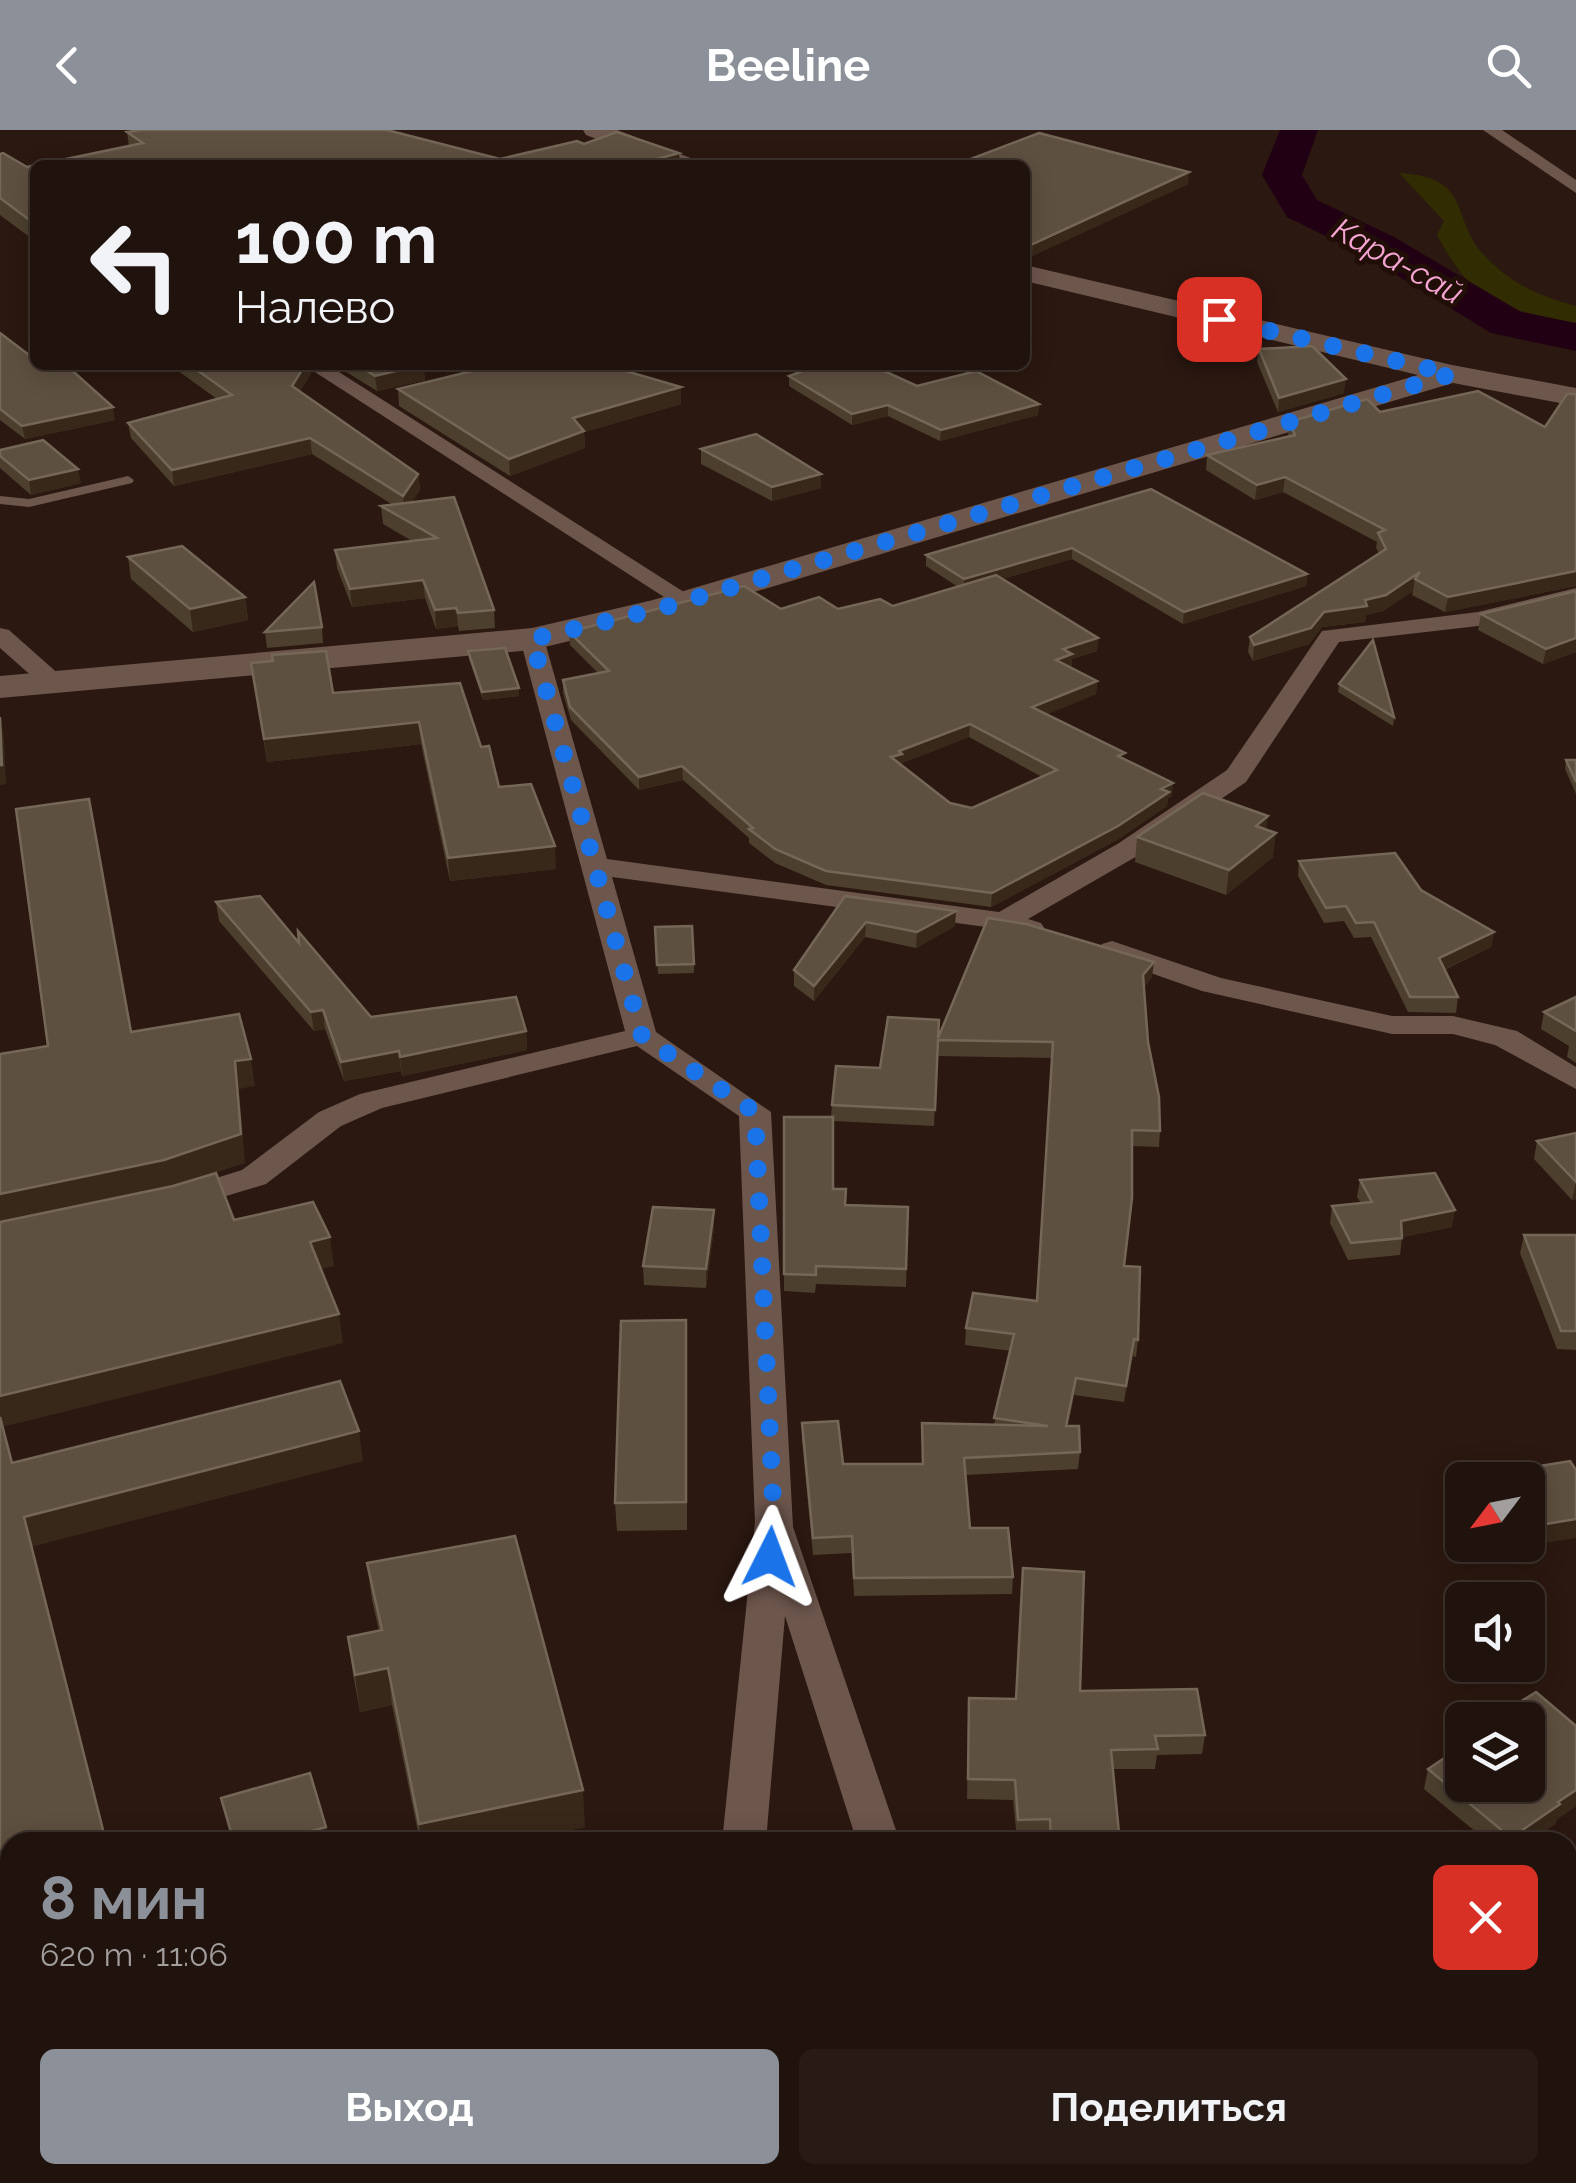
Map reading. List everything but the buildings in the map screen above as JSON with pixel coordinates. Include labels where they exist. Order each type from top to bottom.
[{"type":"street","points":[[595,130],[674,160]]},
{"type":"street","points":[[1491,130],[1576,188]]},
{"type":"street","points":[[1030,274],[1452,374],[1576,397]]},
{"type":"street","points":[[321,370],[686,600]]},
{"type":"street","points":[[0,687],[532,639],[686,600],[1452,374]]},
{"type":"street","points":[[370,403],[405,394]]},
{"type":"street","points":[[1004,921],[1129,849],[1237,776],[1330,636],[1478,619],[1576,595]]},
{"type":"street","points":[[0,635],[53,682]]},
{"type":"street","points":[[532,639],[642,1036],[755,1112],[774,1522],[745,1832]]},
{"type":"street","points":[[595,866],[1004,921],[1056,935]]},
{"type":"street","points":[[1091,944],[1212,985],[1392,1025],[1453,1025],[1506,1038],[1576,1080]]},
{"type":"street","points":[[141,1208],[254,1178],[330,1119],[371,1101],[642,1036]]},
{"type":"street","points":[[774,1522],[876,1832]]},
{"type":"lane","points":[[0,500],[29,503],[128,480]]},
{"type":"shaded area","points":[[1399,173],[1422,176],[1449,190],[1482,253],[1525,287],[1576,306],[1576,324],[1509,307],[1478,290],[1451,259],[1437,235],[1444,221]]},
{"type":"waterway","name":"Кара-сай","points":[[1299,130],[1282,175],[1302,208],[1379,246],[1507,323],[1576,337]]},
{"type":"route","points":[[770,1557],[774,1522],[755,1112],[642,1036],[532,639],[662,608],[1452,374],[1219,319]]}]
